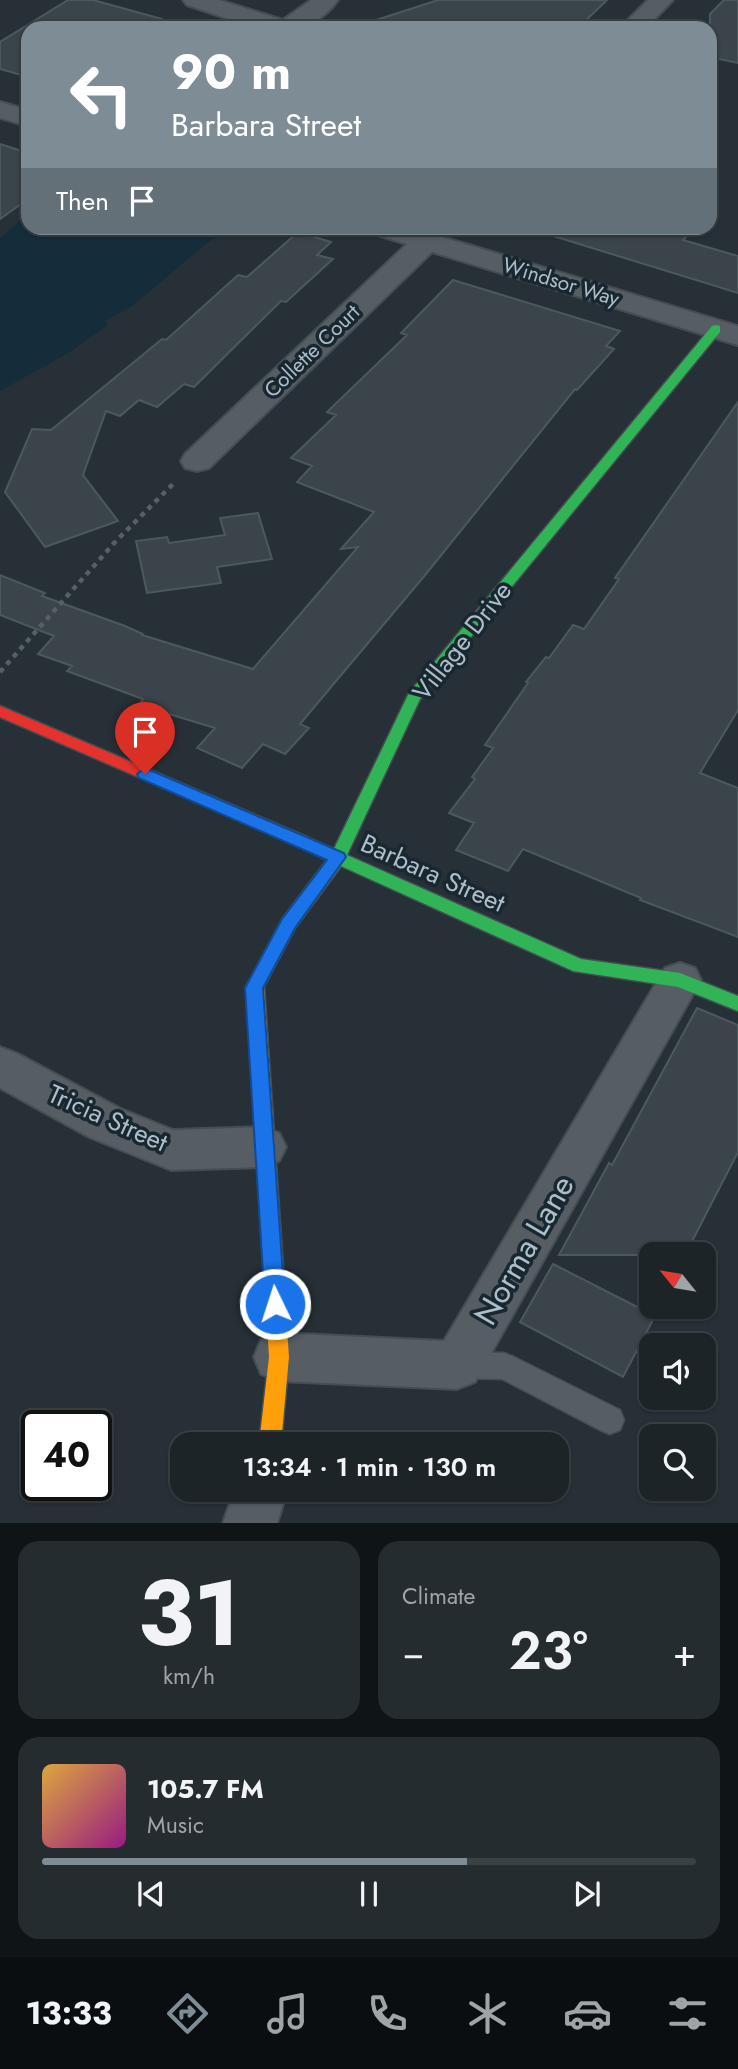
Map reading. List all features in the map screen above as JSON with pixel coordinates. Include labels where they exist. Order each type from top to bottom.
[{"type":"street","points":[[195,0],[260,21]]},
{"type":"street","points":[[298,21],[326,0]]},
{"type":"street","points":[[639,21],[661,0]]},
{"type":"street","points":[[0,110],[21,116]]},
{"type":"street","name":"Windsor Way","points":[[407,235],[727,333]]},
{"type":"street","name":"Collette Court","points":[[197,461],[427,241]]},
{"type":"street","name":"Village Drive","points":[[271,1432],[279,1357],[254,988],[289,923],[338,857],[414,697],[727,333]]},
{"type":"street","name":"Barbara Street","points":[[0,711],[338,857],[579,966],[680,980],[738,1004]]},
{"type":"street","name":"Norma Lane","points":[[457,1365],[680,980]]},
{"type":"street","name":"Tricia Street","points":[[0,1066],[105,1123],[171,1150],[263,1147]]},
{"type":"street","points":[[279,1357],[457,1365]]},
{"type":"street","points":[[250,1523],[257,1502]]},
{"type":"lane","points":[[457,1365],[504,1366],[610,1420]]},
{"type":"path","points":[[0,672],[115,542],[197,461]]},
{"type":"water","points":[[21,220],[21,235],[217,235],[132,306],[105,321],[108,325],[70,352],[0,391],[0,238]]},
{"type":"building","points":[[68,0],[93,0],[162,19],[162,21],[34,21]]},
{"type":"building","points":[[438,0],[607,0],[585,21],[373,21]]},
{"type":"building","points":[[724,0],[738,0],[738,63],[717,58],[717,21],[710,21],[710,14]]},
{"type":"building","points":[[21,29],[21,75],[0,69],[0,42]]},
{"type":"building","points":[[0,144],[21,151],[21,204],[0,219]]},
{"type":"building","points":[[295,235],[308,235],[331,242],[317,255],[333,259],[286,302],[281,301],[194,387],[184,384],[157,407],[139,400],[120,416],[106,411],[83,475],[118,521],[45,547],[5,492],[32,429],[51,430],[162,339],[166,340],[238,275],[247,277]]},
{"type":"building","points":[[550,235],[686,237],[683,240],[738,256],[738,293]]},
{"type":"building","points":[[453,280],[620,331],[606,346],[614,349],[577,390],[575,389],[426,574],[300,724],[309,728],[285,754],[263,744],[242,768],[197,748],[215,728],[139,705],[143,699],[67,671],[72,666],[38,654],[54,636],[0,615],[0,575],[45,593],[42,596],[125,626],[142,635],[253,669],[358,547],[341,549],[374,512],[297,482],[312,466],[291,458],[336,415],[327,412],[407,335],[401,333]]},
{"type":"building","points":[[738,402],[738,710],[700,773],[738,788],[738,937],[640,900],[641,898],[523,849],[508,871],[456,850],[474,823],[449,813],[475,779],[472,777],[493,748],[485,745],[528,683],[526,682],[546,657],[549,658],[573,625],[584,629],[619,579],[615,578]]},
{"type":"building","points":[[258,513],[272,559],[217,567],[221,583],[147,593],[136,541],[167,537],[169,543],[225,535],[220,518]]},
{"type":"building","points":[[697,1008],[738,1025],[738,1152],[692,1242],[639,1242],[639,1255],[559,1255],[609,1163],[612,1165]]},
{"type":"building","points":[[553,1264],[639,1308],[639,1320],[653,1320],[646,1333],[639,1333],[639,1346],[623,1377],[520,1322]]},
{"type":"traffic: fast","points":[[255,987],[289,923],[338,857],[414,697],[716,329]]},
{"type":"traffic: fast","points":[[301,841],[579,966],[680,980],[738,1004]]},
{"type":"traffic: slow","points":[[255,987],[279,1357],[271,1432]]},
{"type":"traffic: jam","points":[[0,711],[301,841]]},
{"type":"route","points":[[145,774],[338,857],[289,923],[254,988],[275,1304]]}]
